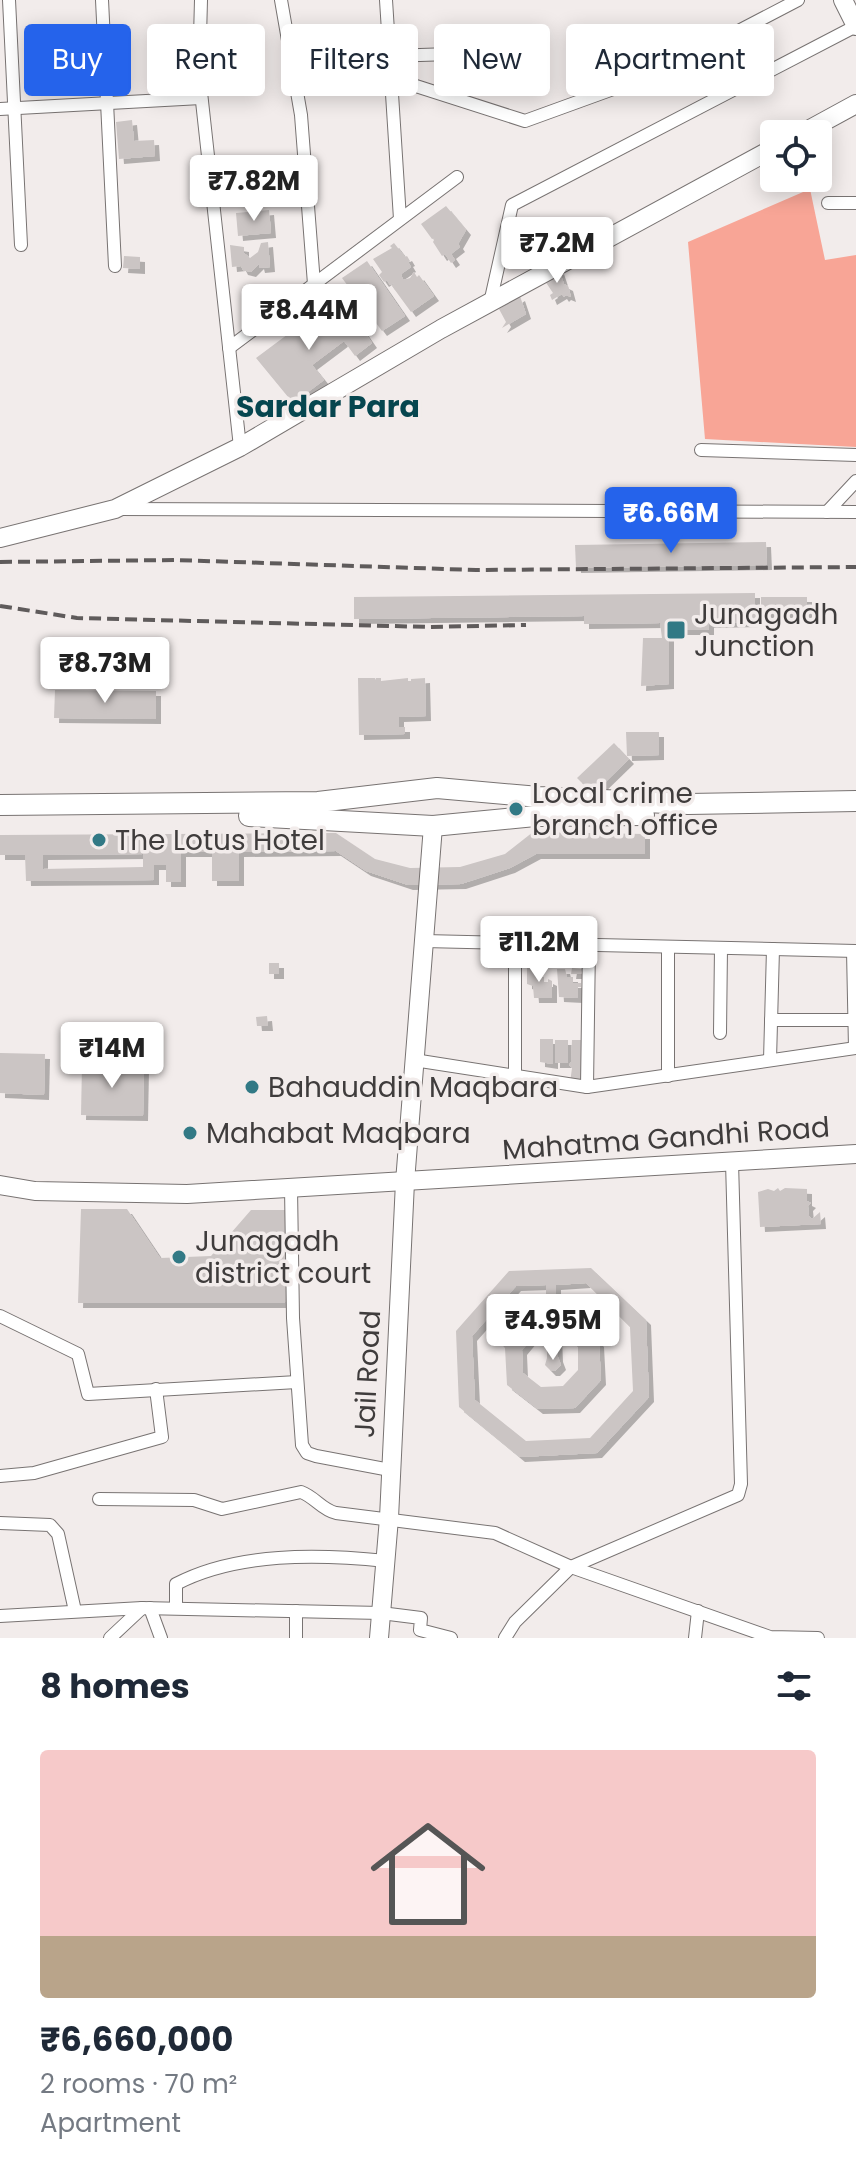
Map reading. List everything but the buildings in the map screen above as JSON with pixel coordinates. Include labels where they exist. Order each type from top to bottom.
[{"type":"main road","points":[[0,805],[318,802],[437,788],[539,797],[688,804],[856,801]]},
{"type":"main road","points":[[466,791],[466,824]]},
{"type":"main road","points":[[377,795],[377,821]]},
{"type":"main road","points":[[0,816],[264,816],[433,826],[535,816],[856,811]]},
{"type":"street","points":[[9,0],[6,109],[21,245]]},
{"type":"street","points":[[102,0],[115,266]]},
{"type":"street","points":[[201,0],[201,98],[240,447]]},
{"type":"street","points":[[281,0],[301,115],[314,284]]},
{"type":"street","points":[[386,0],[388,24]]},
{"type":"street","points":[[418,87],[525,121],[660,72],[798,0]]},
{"type":"street","points":[[490,303],[512,205],[856,26],[843,0]]},
{"type":"street","points":[[392,96],[400,219]]},
{"type":"street","points":[[6,109],[201,98]]},
{"type":"street","points":[[827,120],[856,104]]},
{"type":"street","points":[[0,538],[115,509],[240,447],[490,303],[760,156]]},
{"type":"street","points":[[229,348],[457,177]]},
{"type":"street","points":[[828,203],[856,203]]},
{"type":"street","points":[[701,450],[856,455]]},
{"type":"street","points":[[827,512],[856,481]]},
{"type":"street","points":[[115,509],[856,512]]},
{"type":"street","name":"Jail Road","points":[[379,1638],[389,1518],[405,1182],[433,826]]},
{"type":"street","points":[[414,1060],[587,1087],[855,1048],[854,951],[424,941]]},
{"type":"street","points":[[515,943],[515,1076]]},
{"type":"street","points":[[587,1087],[589,945]]},
{"type":"street","points":[[668,947],[668,1076]]},
{"type":"street","points":[[720,1033],[721,948]]},
{"type":"street","points":[[770,1060],[773,949]]},
{"type":"street","points":[[771,1020],[854,1020]]},
{"type":"street","name":"Mahatma Gandhi Road","points":[[0,1185],[35,1191],[187,1194],[856,1154]]},
{"type":"street","points":[[505,1638],[515,1622],[571,1567],[738,1495],[741,1484],[732,1162]]},
{"type":"street","points":[[291,1188],[293,1318],[302,1445],[307,1453],[390,1470]]},
{"type":"street","points":[[0,1316],[78,1354],[88,1394],[297,1382]]},
{"type":"street","points":[[0,1476],[34,1473],[162,1437],[156,1389]]},
{"type":"street","points":[[99,1499],[194,1500],[222,1509],[301,1492],[312,1496],[330,1512],[495,1533],[571,1567],[770,1637],[818,1638]]},
{"type":"street","points":[[0,1523],[50,1525],[54,1528],[58,1534],[75,1611]]},
{"type":"street","points":[[176,1608],[176,1584],[239,1563],[327,1555],[386,1561]]},
{"type":"street","points":[[110,1638],[146,1608]]},
{"type":"street","points":[[146,1608],[161,1638]]},
{"type":"street","points":[[0,1616],[146,1608],[381,1613],[421,1618],[420,1630],[451,1638]]},
{"type":"street","points":[[296,1611],[296,1638]]},
{"type":"street","points":[[695,1638],[698,1611]]},
{"type":"shaded area","points":[[803,192],[811,192],[825,260],[856,255],[856,447],[705,439],[688,242]]},
{"type":"railway","points":[[0,562],[176,560],[476,570],[856,567]]},
{"type":"railway","points":[[0,606],[77,618],[430,627],[526,625]]},
{"type":"place","name":"Junagadh Junction","points":[[676,630]]},
{"type":"place","name":"Local crime branch office","points":[[516,809]]},
{"type":"place","name":"The Lotus Hotel","points":[[99,840]]},
{"type":"place","name":"Bahauddin Maqbara","points":[[252,1087]]},
{"type":"place","name":"Mahabat Maqbara","points":[[190,1133]]},
{"type":"place","name":"Junagadh district court","points":[[179,1257]]},
{"type":"district","name":"Sardar Para","points":[[328,407]]}]
